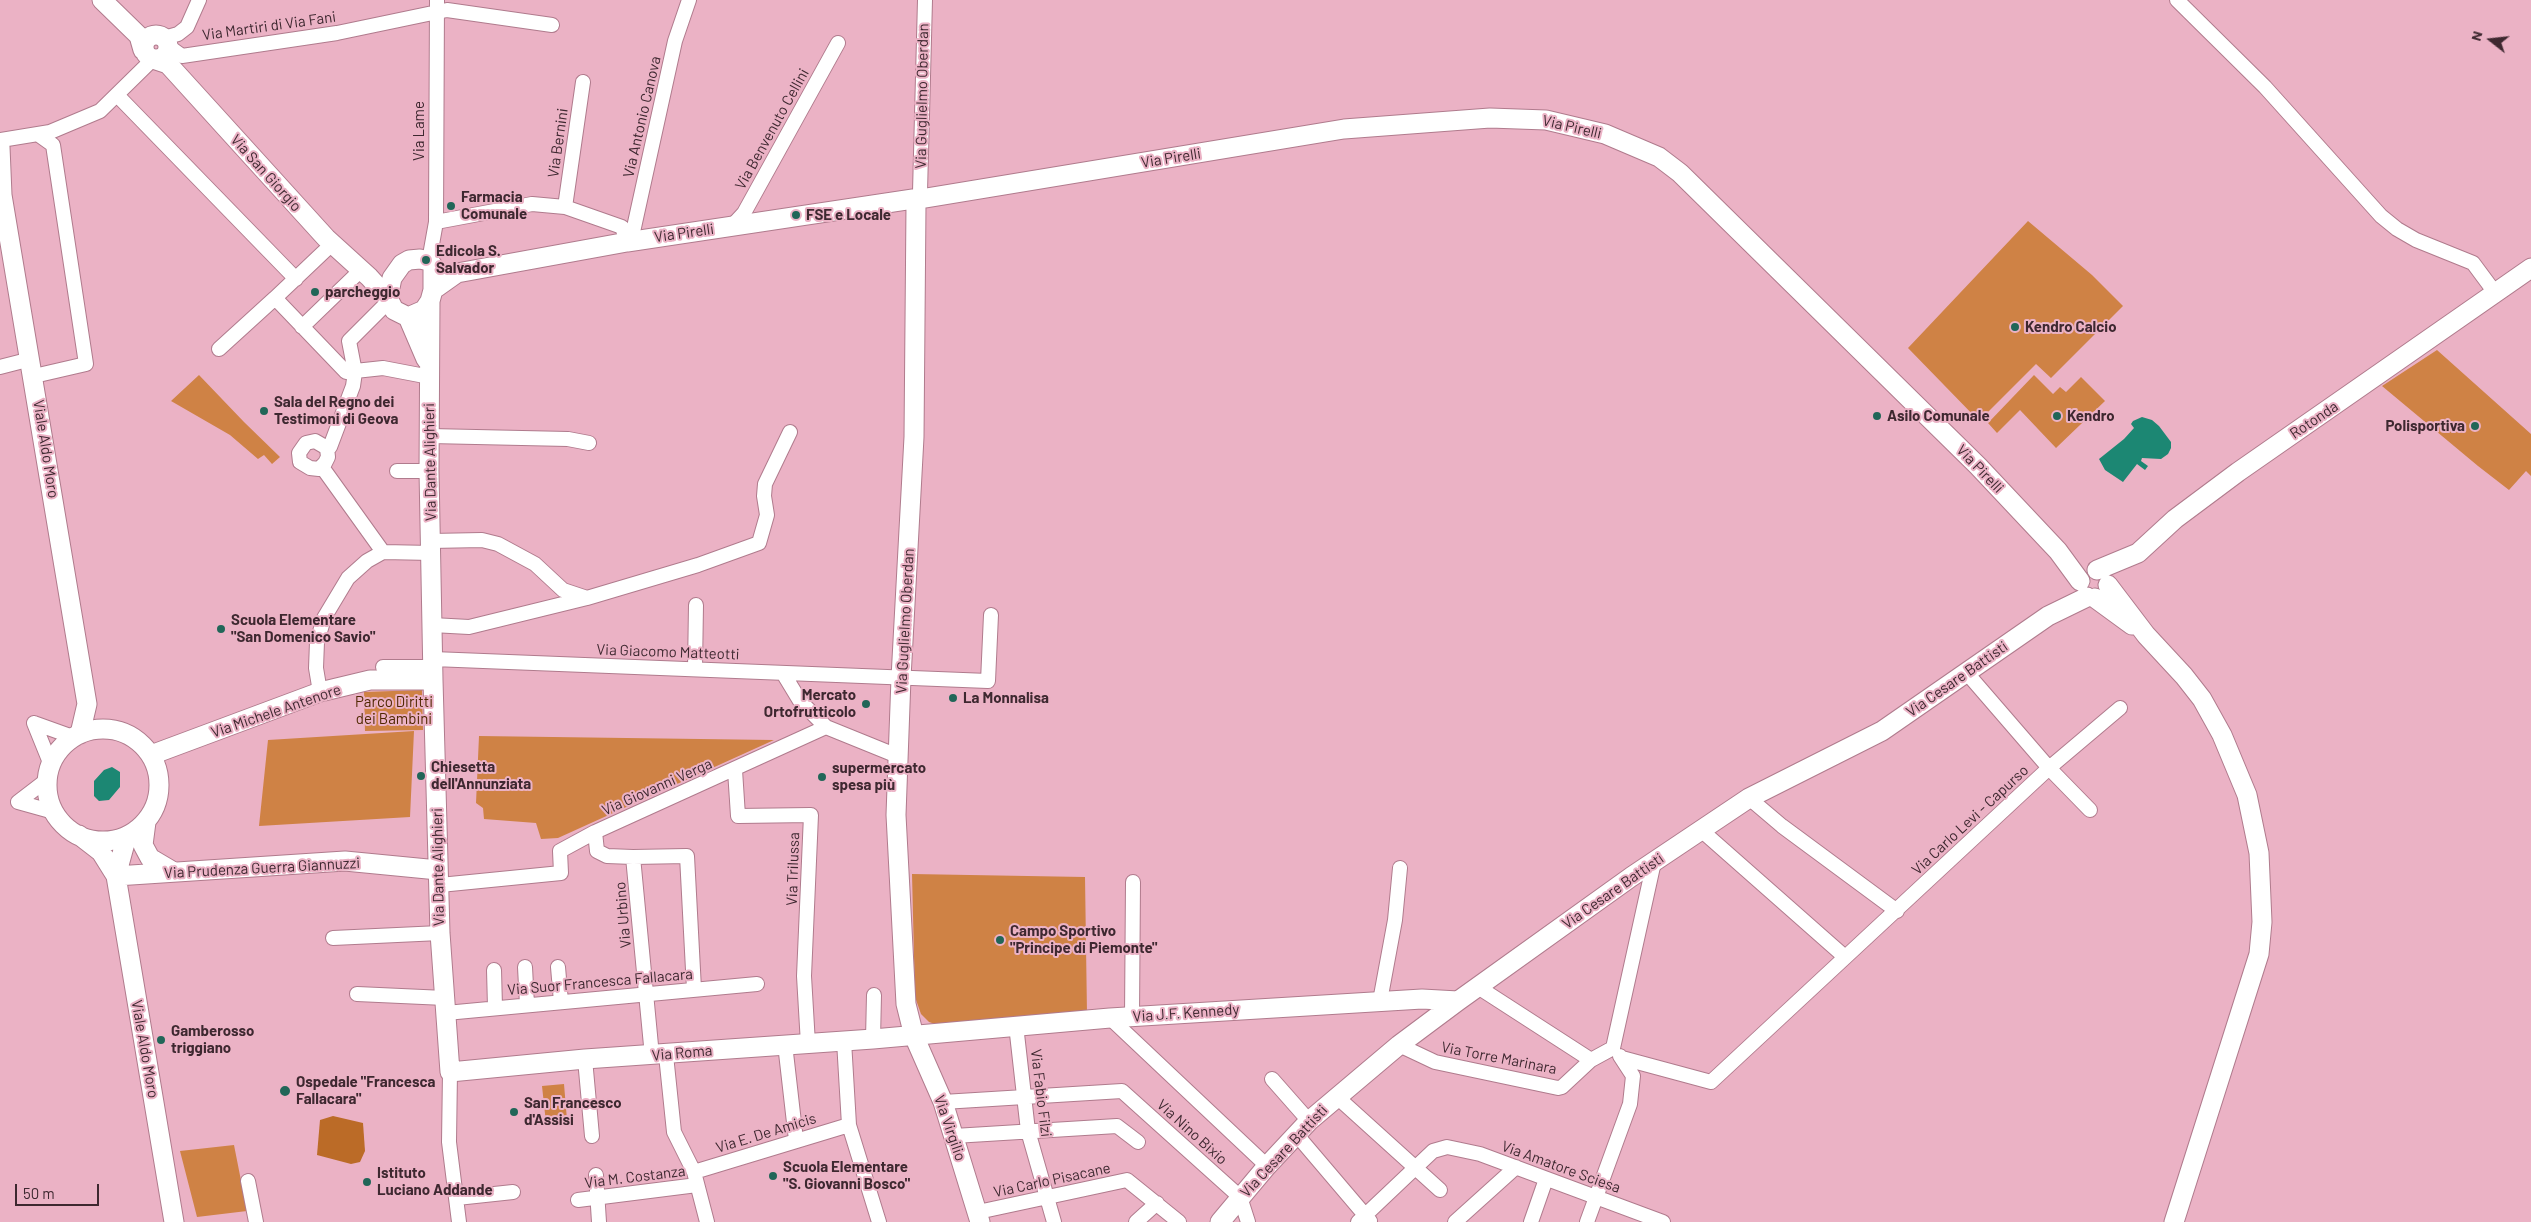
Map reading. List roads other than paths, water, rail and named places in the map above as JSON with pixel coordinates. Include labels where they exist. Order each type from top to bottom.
[{"type":"street","name":"Via San Giorgio","points":[[102,0],[157,47],[332,244],[388,298]]},
{"type":"street","points":[[0,143],[39,134],[100,111],[117,95],[157,47],[187,28],[199,0]]},
{"type":"street","name":"Via Antonio Canova","points":[[629,241],[676,41],[689,0]]},
{"type":"street","name":"Via Guglielmo Oberdan","points":[[914,1036],[906,1004],[896,814],[914,436],[924,0]]},
{"type":"street","points":[[2177,0],[2265,87],[2381,216],[2397,229],[2416,240],[2473,264],[2496,294]]},
{"type":"street","name":"Via Martiri di Via Fani","points":[[157,47],[182,56],[337,33],[436,7],[552,25]]},
{"type":"street","name":"Via Lame","points":[[431,264],[436,222],[436,7]]},
{"type":"street","name":"Via Benvenuto Cellini","points":[[731,226],[744,214],[838,44]]},
{"type":"street","name":"Via Bernini","points":[[566,207],[583,82]]},
{"type":"street","points":[[117,95],[296,279]]},
{"type":"street","name":"Via Pirelli","points":[[431,264],[457,273],[629,241],[919,199],[1344,129],[1490,118],[1546,120],[1605,134],[1659,158],[1680,173],[1978,466],[2058,551],[2146,635],[2184,676],[2202,699],[2222,735],[2247,795],[2259,853],[2262,922],[2259,954],[2174,1222]]},
{"type":"street","points":[[0,368],[86,364],[53,145],[39,134]]},
{"type":"street","name":"Viale Aldo Moro","points":[[0,143],[1,193],[32,367],[87,704],[105,728]]},
{"type":"street","points":[[436,222],[532,204],[566,207],[622,227],[629,241]]},
{"type":"street","points":[[219,349],[332,244]]},
{"type":"street","points":[[332,359],[384,306],[395,272],[409,260],[431,264],[431,295],[424,310],[408,317]]},
{"type":"street","name":"Rotonda","points":[[2094,584],[2138,553],[2175,519],[2238,472],[2531,268]]},
{"type":"street","points":[[302,327],[365,274],[395,272]]},
{"type":"street","name":"Via Pirelli","points":[[431,295],[457,273]]},
{"type":"street","name":"Via Dante Alighieri","points":[[431,295],[429,471],[440,934],[450,1072],[450,1142],[459,1222]]},
{"type":"street","points":[[275,298],[346,372],[382,368],[430,373],[408,317],[394,310],[388,298]]},
{"type":"street","points":[[327,448],[315,441],[306,443],[299,453],[303,464],[314,469],[322,467],[328,457],[327,448],[335,438],[353,386],[355,372],[349,341]]},
{"type":"street","points":[[432,625],[469,627],[587,598],[698,565],[759,543],[767,515],[764,496],[765,484],[790,432]]},
{"type":"street","points":[[430,436],[568,439],[589,443]]},
{"type":"street","points":[[322,467],[383,552]]},
{"type":"street","points":[[397,471],[429,471]]},
{"type":"street","points":[[320,692],[316,668],[317,642],[324,618],[348,578],[366,561],[383,552],[482,540],[498,544],[535,564],[564,590],[587,598]]},
{"type":"street","name":"Via Cesare Battisti","points":[[1220,1222],[1309,1120],[1399,1045],[1458,1001],[1748,798],[1882,732],[2094,584]]},
{"type":"street","points":[[695,668],[696,605]]},
{"type":"street","name":"Via Giacomo Matteotti","points":[[383,667],[433,669],[695,668],[988,681],[991,615]]},
{"type":"street","name":"Via Michele Antenore","points":[[152,755],[320,692],[370,680],[433,669]]},
{"type":"street","points":[[1966,672],[2049,768],[2090,810]]},
{"type":"street","points":[[783,673],[800,701],[826,727],[900,757]]},
{"type":"street","name":"Viale Aldo Moro","points":[[76,735],[87,704]]},
{"type":"street","name":"Via Carlo Levi - Capurso","points":[[1617,1053],[1710,1082],[1897,911],[2049,768],[2120,708]]},
{"type":"street","points":[[54,812],[18,802],[49,772],[63,745],[76,735],[91,729],[105,728],[126,732],[140,742],[152,755],[158,772],[160,789],[155,807],[141,826],[123,838],[108,841],[93,840],[78,835],[63,824],[54,812],[47,791],[49,772],[34,723],[76,735]]},
{"type":"street","name":"Via Giovanni Verga","points":[[439,877],[561,873],[560,851],[595,832],[826,727]]},
{"type":"street","name":"Via Trilussa","points":[[735,770],[738,816],[811,815],[804,976],[808,1044]]},
{"type":"street","points":[[1748,798],[1782,826],[1897,911]]},
{"type":"street","points":[[141,826],[143,845],[150,858],[172,871]]},
{"type":"street","name":"Viale Aldo Moro","points":[[116,876],[125,843],[141,826]]},
{"type":"street","points":[[1701,830],[1845,957]]},
{"type":"street","points":[[595,832],[597,851],[606,856],[687,856],[694,989]]},
{"type":"street","name":"Viale Aldo Moro","points":[[78,835],[102,852],[116,876],[174,1222]]},
{"type":"street","name":"Via Urbino","points":[[633,857],[646,995],[659,1056]]},
{"type":"street","name":"Via Prudenza Guerra Giannuzzi","points":[[116,876],[345,861],[439,877]]},
{"type":"street","points":[[1587,1222],[1630,1104],[1633,1076],[1617,1053],[1654,862]]},
{"type":"street","points":[[1380,1001],[1395,920],[1400,868]]},
{"type":"street","points":[[1132,1017],[1133,882]]},
{"type":"street","points":[[333,938],[440,934]]},
{"type":"street","points":[[525,967],[527,1004]]},
{"type":"street","points":[[558,967],[560,1002]]},
{"type":"street","points":[[494,970],[495,1007]]},
{"type":"street","name":"Via Suor Francesca Fallacara","points":[[357,994],[446,1005],[495,1007],[757,984]]},
{"type":"street","points":[[1478,987],[1591,1060]]},
{"type":"street","points":[[873,1039],[874,994]]},
{"type":"street","name":"Via J.F. Kennedy","points":[[914,1036],[1016,1025],[1110,1018],[1422,998],[1458,1001]]},
{"type":"street","points":[[1110,1018],[1267,1166]]},
{"type":"street","name":"Via Fabio Filzi","points":[[1016,1025],[1028,1132],[1054,1222]]},
{"type":"street","name":"Via Roma","points":[[450,1072],[585,1059],[659,1056],[785,1044],[914,1036]]},
{"type":"street","name":"Via Virgilio","points":[[914,1036],[943,1102],[979,1217]]},
{"type":"street","points":[[844,1041],[848,1125],[879,1222]]},
{"type":"street","points":[[785,1044],[796,1140]]},
{"type":"street","name":"Via Torre Marinara","points":[[1399,1045],[1435,1062],[1558,1088],[1562,1087],[1591,1060],[1617,1053]]},
{"type":"street","points":[[659,1056],[674,1132],[695,1179],[707,1222]]},
{"type":"street","points":[[585,1059],[592,1136]]},
{"type":"street","points":[[1272,1079],[1309,1120]]},
{"type":"street","name":"Via Nino Bixio","points":[[1024,1097],[1122,1091],[1240,1197]]},
{"type":"street","points":[[1336,1096],[1440,1190]]},
{"type":"street","points":[[943,1102],[1024,1097]]},
{"type":"street","name":"Via E. De Amicis","points":[[695,1179],[796,1140],[848,1125]]},
{"type":"street","points":[[954,1136],[1117,1126],[1138,1142]]},
{"type":"street","points":[[1296,1134],[1365,1220],[1415,1166]]},
{"type":"street","name":"Via Amatore Sciesa","points":[[1415,1166],[1433,1151],[1447,1147],[1480,1154],[1663,1222]]},
{"type":"street","points":[[1455,1222],[1516,1167]]},
{"type":"street","points":[[596,1174],[599,1222]]},
{"type":"street","points":[[1531,1222],[1546,1178]]},
{"type":"street","name":"Via M. Costanza","points":[[578,1200],[598,1198],[695,1179]]},
{"type":"street","name":"Via Carlo Pisacane","points":[[979,1217],[1127,1180],[1158,1203],[1179,1222]]},
{"type":"street","points":[[248,1181],[256,1222]]},
{"type":"street","points":[[457,1198],[513,1192]]},
{"type":"street","points":[[1240,1197],[1248,1222]]},
{"type":"street","points":[[1136,1222],[1158,1203]]},
{"type":"place","name":"Farmacia Comunale","points":[[451,206]]},
{"type":"place","name":"FSE e Locale","points":[[796,215]]},
{"type":"place","name":"Edicola S. Salvador","points":[[426,260]]},
{"type":"place","name":"parcheggio","points":[[315,292]]},
{"type":"place","name":"Kendro Calcio","points":[[2015,327]]},
{"type":"place","name":"Sala del Regno dei Testimoni di Geova","points":[[264,411]]},
{"type":"place","name":"Asilo Comunale","points":[[1877,416]]},
{"type":"place","name":"Kendro","points":[[2057,416]]},
{"type":"place","name":"Polisportiva","points":[[2475,426]]},
{"type":"place","name":"Scuola Elementare \"San Domenico Savio\"","points":[[221,629]]},
{"type":"place","name":"La Monnalisa","points":[[953,698]]},
{"type":"place","name":"Mercato Ortofrutticolo","points":[[866,704]]},
{"type":"place","name":"Chiesetta dell'Annunziata","points":[[421,776]]},
{"type":"place","name":"supermercato spesa più","points":[[822,777]]},
{"type":"place","name":"Campo Sportivo \"Principe di Piemonte\"","points":[[1000,940]]},
{"type":"place","name":"Gamberosso triggiano","points":[[161,1040]]},
{"type":"place","name":"Ospedale \"Francesca Fallacara\"","points":[[285,1091]]},
{"type":"place","name":"San Francesco d'Assisi","points":[[514,1112]]},
{"type":"place","name":"Scuola Elementare \"S. Giovanni Bosco\"","points":[[773,1176]]},
{"type":"place","name":"Istituto Luciano Addande","points":[[367,1182]]},
{"type":"park label","name":"Parco Diritti dei Bambini","points":[[394,710]]}]
